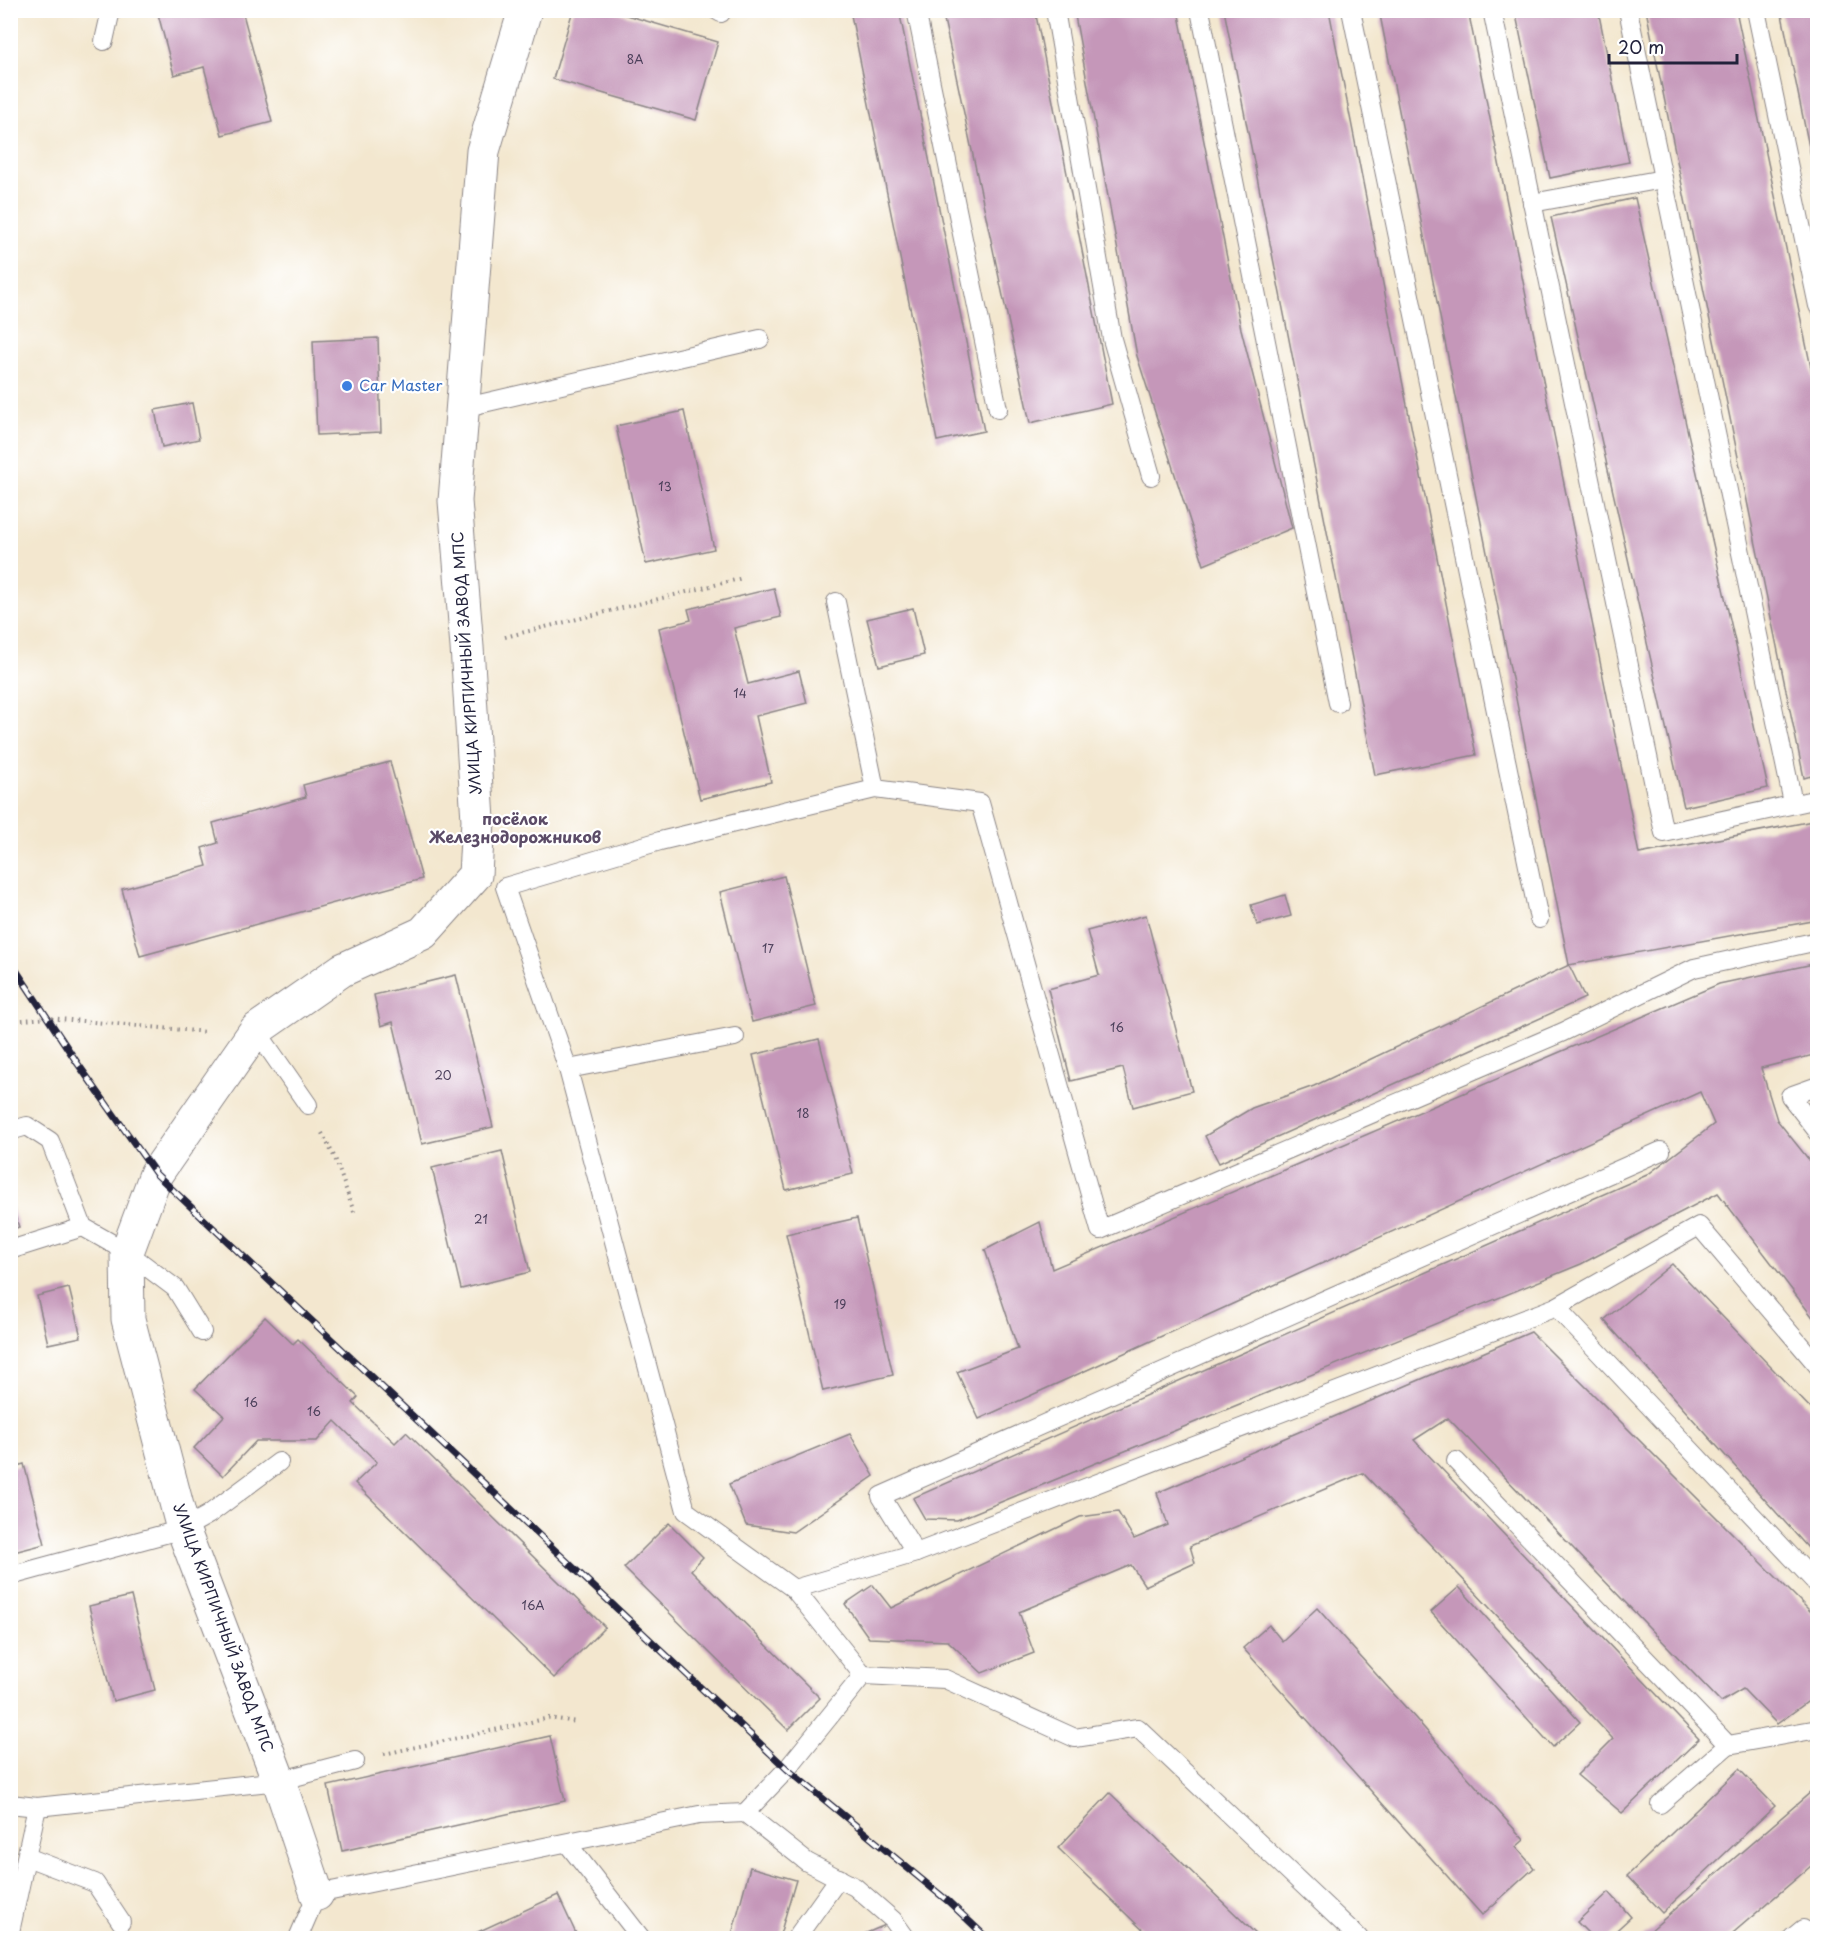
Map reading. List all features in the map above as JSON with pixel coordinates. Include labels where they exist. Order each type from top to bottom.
[{"type":"street","name":"УЛИЦА КИРПИЧНЫЙ ЗАВОД МПС","points":[[317,1894],[279,1781],[183,1529],[128,1319],[127,1252],[156,1174],[256,1030],[342,970],[423,933],[490,881],[478,820],[467,647],[454,501],[483,151],[525,10]]},
{"type":"lane","points":[[104,41],[111,10]]},
{"type":"lane","points":[[916,10],[998,410]]},
{"type":"lane","points":[[1054,10],[1112,339],[1151,476]]},
{"type":"lane","points":[[1200,10],[1338,703]]},
{"type":"lane","points":[[1351,10],[1539,919]]},
{"type":"lane","points":[[1492,10],[1664,833],[1818,799]]},
{"type":"lane","points":[[1628,10],[1792,803]]},
{"type":"lane","points":[[1756,10],[1818,306]]},
{"type":"lane","points":[[1532,203],[1663,179]]},
{"type":"lane","points":[[462,408],[760,339]]},
{"type":"lane","points":[[836,602],[875,789]]},
{"type":"lane","points":[[1359,1938],[1138,1728],[1075,1738],[945,1679],[863,1675],[794,1589],[686,1511],[568,1069],[490,881],[875,789],[980,803],[1100,1230],[1563,1032],[1694,968],[1818,941]]},
{"type":"lane","points":[[256,1030],[308,1105]]},
{"type":"lane","points":[[568,1069],[735,1037]]},
{"type":"lane","points":[[1818,1086],[1790,1096],[1818,1132]]},
{"type":"lane","points":[[10,1131],[27,1125],[50,1141],[83,1227],[127,1252],[175,1288],[202,1332]]},
{"type":"lane","points":[[916,1553],[881,1496],[1661,1150]]},
{"type":"lane","points":[[794,1589],[916,1553],[1556,1307],[1700,1226],[1818,1366]]},
{"type":"lane","points":[[10,1250],[83,1227]]},
{"type":"lane","points":[[1556,1307],[1818,1584]]},
{"type":"lane","points":[[1456,1461],[1728,1745]]},
{"type":"lane","points":[[10,1576],[183,1529],[208,1515],[279,1462]]},
{"type":"lane","points":[[745,1813],[787,1769],[863,1675]]},
{"type":"lane","points":[[1660,1804],[1728,1745],[1818,1729]]},
{"type":"lane","points":[[10,1804],[37,1807],[279,1781],[355,1761]]},
{"type":"lane","points":[[10,1932],[37,1807]]},
{"type":"lane","points":[[298,1938],[317,1894],[699,1815],[745,1813],[807,1862],[855,1887],[893,1920],[906,1938]]},
{"type":"lane","points":[[567,1843],[641,1938]]},
{"type":"lane","points":[[27,1857],[95,1883],[121,1922]]},
{"type":"lane","points":[[796,1938],[839,1878]]},
{"type":"lane","points":[[1791,1938],[1803,1929],[1814,1938]]},
{"type":"path","points":[[467,647],[743,578]]},
{"type":"path","points":[[10,1021],[48,1018],[224,1033],[256,1030]]},
{"type":"path","points":[[308,1105],[335,1158],[355,1215]]},
{"type":"path","points":[[355,1761],[549,1718],[577,1722]]},
{"type":"building","points":[[157,10],[242,10],[272,122],[222,135],[204,67],[174,75]]},
{"type":"building","points":[[573,10],[609,10],[718,42],[696,120],[553,79]]},
{"type":"building","points":[[850,10],[899,10],[984,431],[937,441]]},
{"type":"building","points":[[942,10],[1035,10],[1112,404],[1030,423]]},
{"type":"building","points":[[1074,10],[1178,10],[1241,329],[1292,528],[1204,565],[1137,356]]},
{"type":"building","points":[[1224,10],[1329,10],[1476,755],[1375,775]]},
{"type":"building","points":[[1379,10],[1468,10],[1639,854],[1818,820],[1818,920],[1569,965]]},
{"type":"building","points":[[1515,10],[1598,10],[1629,162],[1550,178]]},
{"type":"building","points":[[1646,10],[1736,10],[1818,401],[1818,774],[1804,778]]},
{"type":"building","points":[[1781,10],[1818,10],[1818,181],[1816,181]]},
{"type":"building","points":[[1635,198],[1768,788],[1684,807],[1551,217]]},
{"type":"building","name":"Car Master","points":[[378,338],[381,432],[317,435],[313,341]]},
{"type":"building","points":[[192,403],[199,439],[162,447],[155,410]]},
{"type":"building","points":[[684,411],[714,549],[646,564],[616,426]]},
{"type":"building","points":[[774,588],[781,617],[734,628],[748,684],[799,671],[807,703],[756,716],[771,782],[700,799],[659,628],[691,620],[688,609]]},
{"type":"building","points":[[913,608],[924,655],[879,666],[867,619]]},
{"type":"building","points":[[390,762],[422,879],[140,956],[122,889],[207,866],[202,848],[218,843],[213,823],[306,797],[303,785]]},
{"type":"building","points":[[784,876],[816,1006],[752,1022],[720,892]]},
{"type":"building","points":[[1285,895],[1291,916],[1257,925],[1251,905]]},
{"type":"building","points":[[1146,915],[1192,1091],[1133,1107],[1123,1068],[1071,1081],[1048,989],[1099,975],[1087,931]]},
{"type":"building","points":[[1818,963],[1818,1054],[1761,1068],[1777,1120],[1818,1171],[1818,1324],[1718,1193],[1581,1264],[957,1520],[925,1519],[913,1498],[1647,1175],[1714,1124],[1700,1092],[979,1419],[957,1372],[1018,1349],[985,1250],[1040,1222],[1052,1269],[1719,984]]},
{"type":"building","points":[[1569,965],[1585,998],[1219,1163],[1205,1136],[1252,1108],[1314,1086]]},
{"type":"building","points":[[456,975],[493,1127],[422,1144],[393,1022],[381,1026],[374,995]]},
{"type":"building","points":[[819,1039],[853,1174],[786,1190],[753,1055]]},
{"type":"building","points":[[502,1151],[530,1272],[461,1289],[432,1168]]},
{"type":"building","points":[[10,1202],[19,1227],[10,1230]]},
{"type":"building","points":[[857,1218],[893,1375],[823,1391],[786,1234]]},
{"type":"building","points":[[1672,1264],[1818,1416],[1818,1559],[1604,1320]]},
{"type":"building","points":[[69,1288],[81,1337],[48,1344],[37,1296]]},
{"type":"building","points":[[265,1317],[293,1344],[298,1339],[358,1397],[353,1403],[395,1443],[406,1432],[605,1627],[554,1678],[355,1483],[377,1462],[335,1421],[317,1441],[256,1441],[223,1476],[194,1448],[224,1416],[195,1389]]},
{"type":"building","points":[[1531,1332],[1818,1619],[1818,1694],[1777,1724],[1743,1689],[1721,1702],[1448,1418],[1414,1440],[1699,1739],[1622,1813],[1577,1775],[1613,1739],[1363,1473],[1190,1546],[1195,1563],[1145,1586],[1131,1565],[1019,1612],[1034,1653],[982,1673],[948,1641],[869,1638],[845,1604],[873,1585],[891,1608],[1080,1517],[1118,1512],[1134,1539],[1168,1525],[1157,1493]]},
{"type":"building","points":[[850,1434],[874,1476],[793,1532],[746,1525],[729,1484]]},
{"type":"building","points":[[24,1464],[45,1544],[10,1553],[10,1468]]},
{"type":"building","points":[[669,1523],[703,1557],[691,1570],[820,1698],[788,1730],[624,1568]]},
{"type":"building","points":[[1459,1587],[1580,1722],[1553,1747],[1431,1612]]},
{"type":"building","points":[[131,1596],[155,1690],[113,1701],[89,1606]]},
{"type":"building","points":[[1317,1608],[1524,1840],[1516,1847],[1534,1868],[1482,1915],[1243,1648],[1269,1625],[1282,1641]]},
{"type":"building","points":[[550,1736],[565,1801],[342,1851],[328,1786]]},
{"type":"building","points":[[1739,1769],[1775,1806],[1662,1913],[1627,1876]]},
{"type":"building","points":[[1818,1786],[1818,1860],[1727,1938],[1642,1938]]},
{"type":"building","points":[[1110,1793],[1260,1938],[1151,1938],[1058,1848]]},
{"type":"building","points":[[750,1867],[796,1880],[779,1938],[731,1938]]},
{"type":"building","points":[[1609,1892],[1631,1917],[1608,1938],[1593,1938],[1577,1922]]},
{"type":"building","points":[[558,1895],[578,1938],[473,1938],[471,1935]]},
{"type":"building","points":[[888,1924],[895,1938],[855,1938],[876,1929]]},
{"type":"railway","points":[[10,961],[78,1064],[156,1174],[787,1769],[949,1902],[987,1938]]},
{"type":"place","name":"Car Master","points":[[347,386]]},
{"type":"district","name":"посёлок Железнодорожников","points":[[515,828]]}]
